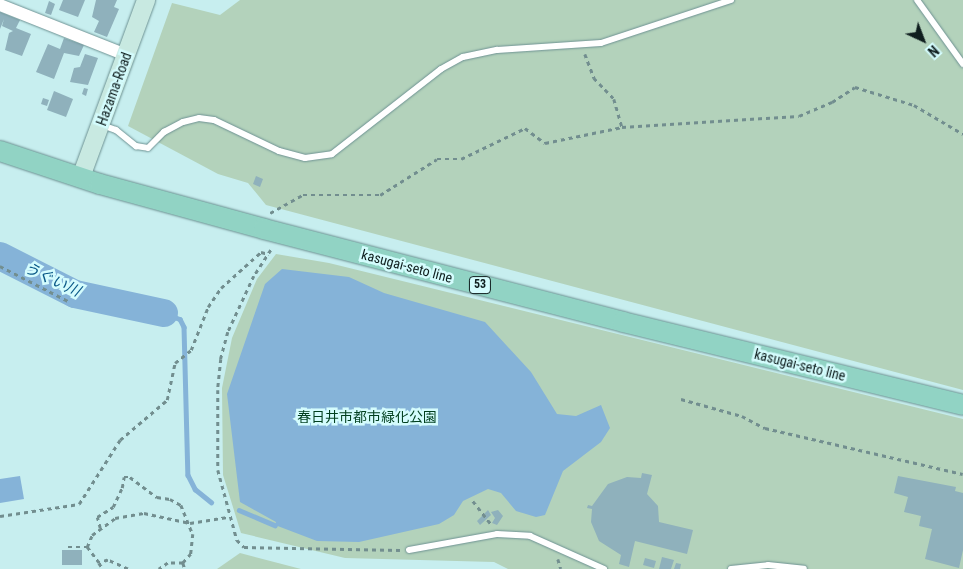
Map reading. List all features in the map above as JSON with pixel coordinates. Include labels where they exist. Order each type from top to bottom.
[{"type":"main road","name":"kasugai-seto line","points":[[0,151],[81,177],[264,228],[623,322],[963,405]]},
{"type":"street","name":"Hazama-Road","points":[[81,177],[146,0]]},
{"type":"street","points":[[0,5],[126,55]]},
{"type":"lane","points":[[101,124],[116,130],[136,146],[148,148],[164,132],[183,122],[199,118],[214,120],[279,152],[305,158],[332,154],[441,69],[463,57],[497,50],[582,46],[622,38],[731,0]]},
{"type":"lane","points":[[917,0],[963,64]]},
{"type":"lane","points":[[409,550],[497,534],[530,536],[604,569]]},
{"type":"lane","points":[[731,569],[768,565],[804,569]]},
{"type":"path","points":[[582,46],[594,78],[614,99],[622,127]]},
{"type":"path","points":[[264,228],[268,215],[291,199],[312,195],[380,195],[438,159],[462,159],[526,128],[545,143],[622,127],[675,126],[799,116],[832,102],[855,87],[914,105],[963,134]]},
{"type":"path","points":[[273,247],[250,284],[228,332],[222,359],[217,437],[218,470],[228,517],[239,546],[409,550]]},
{"type":"path","points":[[0,516],[79,504],[120,440],[167,400],[177,360],[188,353],[208,307],[221,288],[261,252],[269,254]]},
{"type":"path","points":[[0,266],[70,302]]},
{"type":"path","points":[[681,398],[742,416],[765,428],[963,474]]},
{"type":"path","points":[[100,528],[97,517],[113,507],[124,477],[130,477],[157,497],[170,499],[181,505],[190,523],[193,544],[191,554],[183,563],[168,563],[160,569]]},
{"type":"path","points":[[473,501],[497,534]]},
{"type":"path","points":[[87,547],[100,528],[115,518],[144,513],[190,523],[228,517]]},
{"type":"path","points":[[68,547],[87,547]]},
{"type":"path","points":[[87,547],[103,569]]},
{"type":"path","points":[[99,564],[108,560],[128,569]]},
{"type":"path","points":[[183,563],[185,569]]},
{"type":"green space","points":[[240,0],[963,0],[963,390],[266,205],[248,183],[218,174],[128,126],[172,3],[220,15]]},
{"type":"green space","name":"春日井市都市緑化公園","points":[[276,254],[329,263],[963,419],[963,569],[508,569],[494,562],[345,558],[241,533],[223,475],[222,388],[232,338],[257,279]]},
{"type":"green space","points":[[240,553],[301,569],[217,569]]},
{"type":"water","points":[[282,269],[349,277],[384,293],[485,322],[531,372],[557,414],[576,416],[601,405],[610,428],[601,442],[563,471],[545,515],[536,517],[516,511],[501,493],[488,489],[463,501],[454,515],[439,524],[359,542],[317,541],[275,525],[276,522],[240,502],[227,394],[265,284]]},
{"type":"water","points":[[20,476],[24,499],[0,503],[0,479]]},
{"type":"building","points":[[63,0],[85,0],[78,17],[59,10]]},
{"type":"building","points":[[96,0],[117,0],[114,7],[119,9],[107,37],[94,32],[99,21],[92,17]]},
{"type":"building","points":[[49,1],[55,4],[51,15],[45,13]]},
{"type":"building","points":[[0,12],[20,20],[16,28],[31,34],[22,56],[5,50],[9,33],[13,31],[2,26],[4,19],[0,29]]},
{"type":"building","points":[[64,38],[84,45],[79,56],[64,53],[54,79],[36,72],[48,44],[60,49]]},
{"type":"building","points":[[85,54],[98,58],[88,85],[70,82],[74,68],[80,67]]},
{"type":"building","points":[[84,88],[88,89],[86,96],[82,94]]},
{"type":"building","points":[[54,91],[73,99],[66,117],[47,110]]},
{"type":"building","points":[[43,98],[49,100],[47,106],[41,104]]},
{"type":"building","points":[[256,176],[263,179],[260,187],[253,184]]},
{"type":"building","points":[[642,473],[652,475],[647,494],[658,506],[659,522],[693,530],[687,554],[635,541],[629,567],[619,564],[621,555],[599,541],[591,522],[592,509],[587,508],[588,505],[592,506],[608,484],[627,477],[641,478]]},
{"type":"building","points":[[898,476],[956,487],[955,491],[963,493],[963,550],[959,568],[925,559],[932,529],[919,526],[921,516],[904,512],[908,497],[894,493]]},
{"type":"building","points":[[488,510],[491,515],[480,525],[477,521]]},
{"type":"building","points":[[498,510],[503,516],[497,525],[492,523],[495,518],[491,512]]},
{"type":"building","points":[[62,550],[82,550],[82,565],[62,565]]},
{"type":"building","points":[[662,557],[674,560],[671,569],[659,569]]},
{"type":"building","points":[[645,558],[656,561],[654,568],[643,565]]},
{"type":"building","points":[[676,563],[681,564],[680,569],[674,569]]},
{"type":"waterway","name":"うぐい川","points":[[0,256],[75,294],[164,313]]},
{"type":"waterway","points":[[164,313],[180,319],[184,327],[188,475],[195,489],[211,502]]},
{"type":"waterway","points":[[239,510],[275,525]]}]
